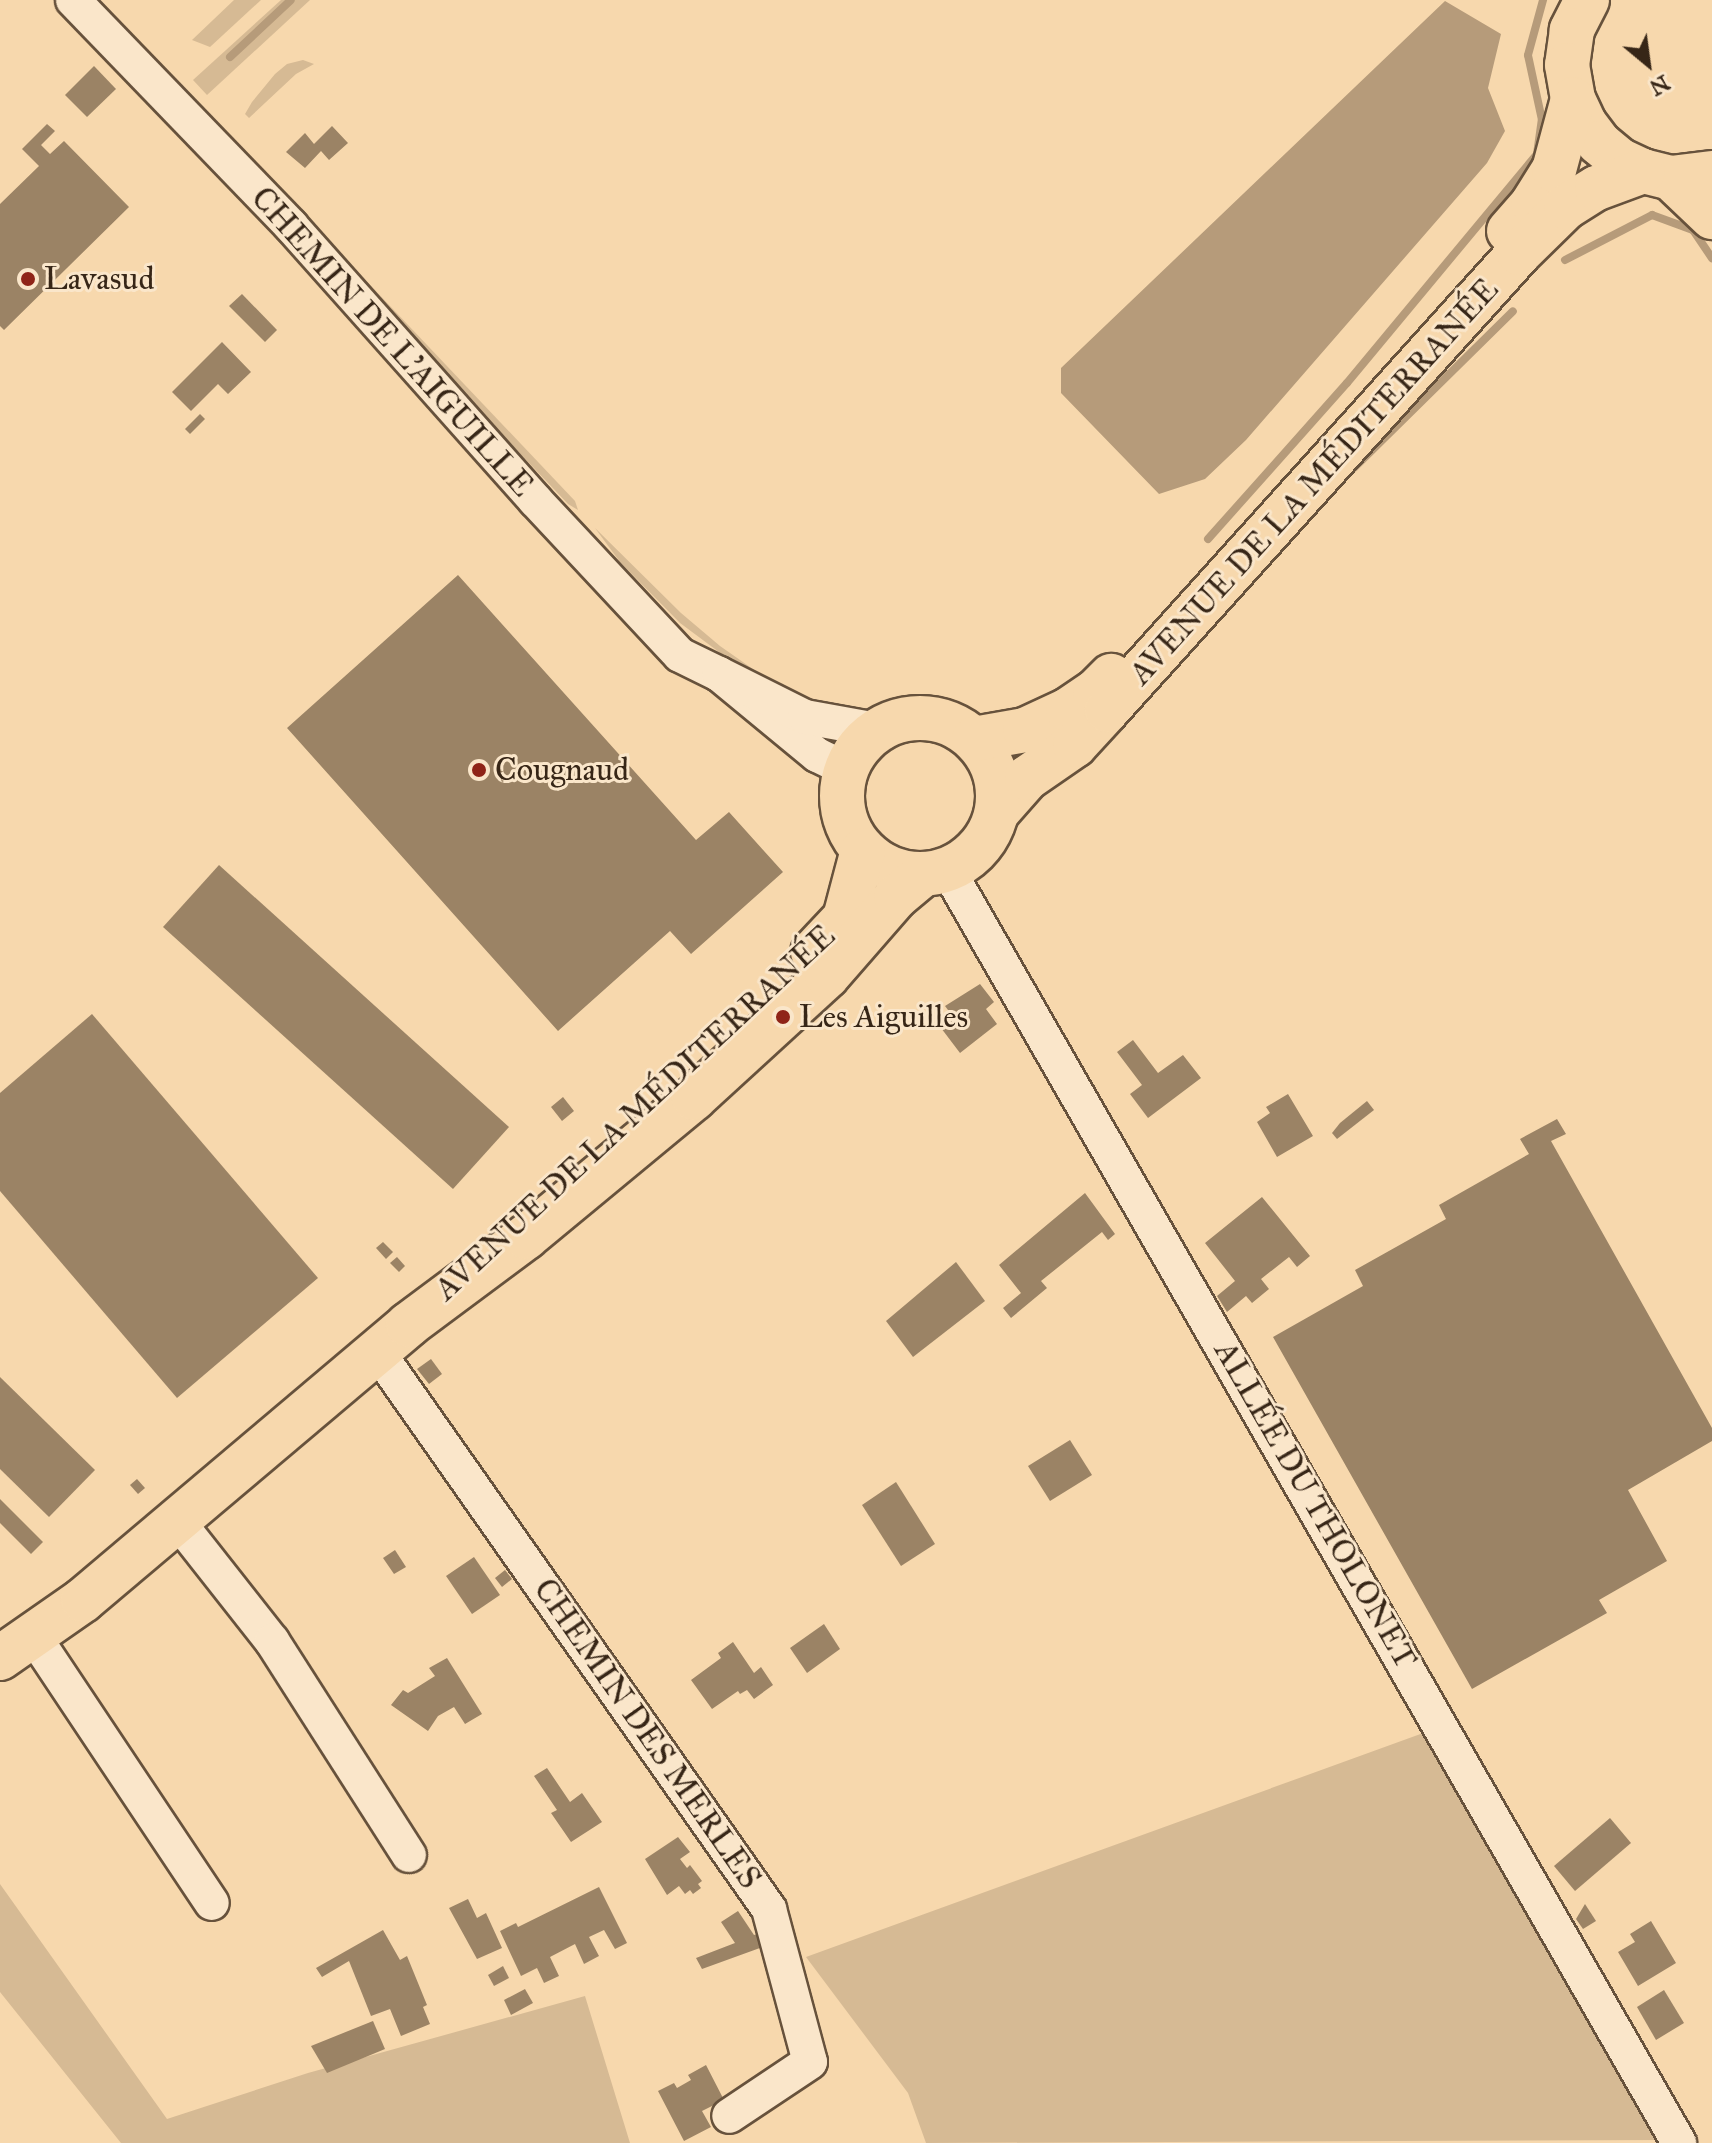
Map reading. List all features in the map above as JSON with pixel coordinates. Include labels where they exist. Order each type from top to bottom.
[{"type":"main road","points":[[1587,0],[1572,30],[1567,65],[1573,99],[1584,123],[1599,143],[1619,160],[1675,174],[1712,217]]},
{"type":"main road","name":"AVENUE DE LA MÉDITERRANÉE","points":[[974,739],[1025,730],[1068,710],[1095,692],[1168,615],[1533,203],[1554,170],[1573,99]]},
{"type":"main road","name":"AVENUE DE LA MÉDITERRANÉE","points":[[998,811],[1027,778],[1075,745],[1528,244],[1566,207],[1597,188],[1675,174]]},
{"type":"main road","points":[[927,717],[952,724],[974,739],[990,760],[998,785],[998,811],[988,836],[979,846],[935,872],[896,871],[874,860],[863,850],[844,819],[841,794],[846,769],[858,747],[877,730],[900,719],[927,717]]},
{"type":"main road","name":"AVENUE DE LA MÉDITERRANÉE","points":[[392,1338],[576,1160],[779,985],[825,939],[845,918],[863,850]]},
{"type":"main road","name":"AVENUE DE LA MÉDITERRANÉE","points":[[11,1642],[176,1519],[392,1338],[526,1237],[694,1098],[827,976],[896,897],[935,872]]},
{"type":"street","name":"CHEMIN DE L'AIGUILLE","points":[[73,0],[291,226],[535,500],[680,655],[805,717],[877,730]]},
{"type":"street","name":"CHEMIN DE L'AIGUILLE","points":[[719,674],[817,755],[846,769]]},
{"type":"street","name":"ALLÉE DU THOLONET","points":[[935,872],[1098,1126],[1679,2143]]},
{"type":"street","name":"CHEMIN DES MERLES","points":[[392,1338],[769,1909],[810,2062],[729,2116]]},
{"type":"street","points":[[176,1519],[272,1641],[409,1855]]},
{"type":"street","points":[[11,1642],[212,1903]]},
{"type":"shaded area","points":[[234,0],[261,0],[210,47],[192,40]]},
{"type":"shaded area","points":[[281,0],[310,0],[207,95],[193,80]]},
{"type":"shaded area","points":[[1445,1],[1501,34],[1488,88],[1505,131],[1487,163],[1246,440],[1205,479],[1159,494],[1061,393],[1061,368]]},
{"type":"shaded area","points":[[303,60],[314,64],[296,74],[249,118],[245,114],[275,74],[287,64]]},
{"type":"shaded area","points":[[243,151],[575,501],[578,510],[568,504],[389,315],[250,166]]},
{"type":"shaded area","points":[[595,528],[681,613],[720,646],[760,674],[820,704],[766,687],[680,623],[620,562]]},
{"type":"shaded area","points":[[1426,1732],[1661,2140],[926,2143],[908,2093],[806,1957]]},
{"type":"shaded area","points":[[0,1884],[167,2119],[308,2073],[585,1996],[630,2143],[121,2143],[0,1992]]},
{"type":"building","points":[[94,66],[116,89],[87,117],[65,95]]},
{"type":"building","name":"Lavasud","points":[[47,124],[55,131],[41,145],[50,154],[64,141],[129,207],[4,330],[0,326],[0,204],[39,166],[22,149]]},
{"type":"building","points":[[332,126],[348,143],[329,160],[321,151],[305,168],[286,152],[305,133],[314,144]]},
{"type":"building","points":[[242,294],[277,330],[265,342],[229,306]]},
{"type":"building","points":[[222,342],[251,372],[228,394],[218,384],[191,411],[172,392]]},
{"type":"building","points":[[200,414],[205,419],[190,434],[185,429]]},
{"type":"building","name":"Cougnaud","points":[[458,575],[696,840],[729,812],[783,872],[691,954],[670,931],[558,1031],[287,728]]},
{"type":"building","points":[[219,865],[509,1127],[453,1189],[163,927]]},
{"type":"building","points":[[980,984],[994,1002],[986,1009],[997,1024],[960,1053],[938,1024],[951,1014],[945,1006]]},
{"type":"building","points":[[92,1014],[318,1278],[177,1398],[0,1191],[0,1093]]},
{"type":"building","points":[[1133,1040],[1158,1073],[1183,1055],[1201,1078],[1148,1118],[1130,1094],[1142,1085],[1117,1052]]},
{"type":"building","points":[[1288,1094],[1313,1136],[1277,1157],[1257,1122],[1270,1113],[1266,1107]]},
{"type":"building","points":[[563,1097],[574,1111],[562,1121],[551,1107]]},
{"type":"building","points":[[1367,1101],[1374,1110],[1337,1139],[1332,1133]]},
{"type":"building","points":[[1557,1119],[1566,1134],[1551,1141],[1712,1428],[1712,1441],[1628,1490],[1667,1561],[1599,1600],[1607,1613],[1472,1689],[1273,1337],[1363,1286],[1355,1270],[1446,1219],[1439,1205],[1529,1154],[1520,1139]]},
{"type":"building","points":[[1085,1193],[1115,1234],[1108,1240],[1102,1232],[1041,1281],[1047,1288],[1011,1318],[1003,1308],[1021,1293],[999,1265]]},
{"type":"building","points":[[1262,1197],[1310,1256],[1297,1267],[1289,1257],[1261,1279],[1269,1289],[1252,1303],[1246,1296],[1227,1312],[1217,1296],[1235,1281],[1205,1243]]},
{"type":"building","points":[[383,1242],[393,1252],[386,1259],[376,1248]]},
{"type":"building","points":[[397,1257],[405,1266],[399,1272],[390,1263]]},
{"type":"building","points":[[956,1262],[985,1301],[913,1357],[886,1321]]},
{"type":"building","points":[[431,1359],[442,1374],[429,1384],[417,1369]]},
{"type":"building","points":[[0,1377],[95,1470],[49,1517],[0,1469]]},
{"type":"building","points":[[1070,1440],[1092,1475],[1050,1501],[1028,1466]]},
{"type":"building","points":[[137,1479],[145,1488],[138,1494],[130,1485]]},
{"type":"building","points":[[896,1482],[935,1544],[901,1566],[862,1505]]},
{"type":"building","points":[[0,1499],[43,1542],[31,1554],[0,1523]]},
{"type":"building","points":[[395,1550],[406,1567],[394,1574],[383,1558]]},
{"type":"building","points":[[474,1557],[500,1595],[472,1614],[446,1576]]},
{"type":"building","points":[[505,1570],[512,1579],[502,1587],[495,1578]]},
{"type":"building","points":[[824,1624],[840,1649],[807,1673],[790,1648]]},
{"type":"building","points":[[733,1642],[754,1673],[761,1667],[773,1685],[754,1699],[747,1690],[740,1694],[738,1691],[712,1709],[691,1680],[721,1658],[718,1653]]},
{"type":"building","points":[[447,1658],[482,1714],[465,1724],[454,1707],[438,1716],[428,1731],[391,1705],[403,1690],[408,1693],[435,1676],[429,1668]]},
{"type":"building","points":[[547,1768],[570,1802],[582,1793],[602,1822],[571,1842],[551,1813],[557,1810],[534,1776]]},
{"type":"building","points":[[1610,1818],[1631,1843],[1575,1891],[1554,1866]]},
{"type":"building","points":[[678,1837],[690,1852],[680,1859],[687,1868],[690,1865],[702,1881],[698,1884],[701,1888],[693,1894],[690,1890],[685,1894],[679,1886],[667,1895],[645,1859]]},
{"type":"building","points":[[599,1887],[627,1943],[615,1949],[604,1930],[589,1937],[599,1956],[584,1964],[575,1944],[550,1957],[559,1976],[544,1983],[537,1968],[521,1976],[500,1931],[516,1923],[518,1927]]},
{"type":"building","points":[[468,1899],[477,1918],[486,1913],[502,1948],[477,1959],[449,1908]]},
{"type":"building","points":[[1585,1904],[1596,1921],[1583,1929],[1576,1919]]},
{"type":"building","points":[[738,1911],[754,1935],[769,1930],[776,1942],[702,1969],[696,1958],[735,1943],[721,1922]]},
{"type":"building","points":[[1651,1921],[1676,1963],[1638,1986],[1618,1952],[1635,1942],[1630,1934]]},
{"type":"building","points":[[383,1930],[400,1960],[407,1956],[427,2005],[423,2007],[430,2024],[401,2036],[390,2009],[371,2016],[349,1961],[322,1977],[316,1968]]},
{"type":"building","points":[[503,1966],[509,1978],[494,1986],[488,1975]]},
{"type":"building","points":[[525,1989],[533,2003],[511,2015],[504,2000]]},
{"type":"building","points":[[1664,1990],[1684,2023],[1656,2040],[1637,2007]]},
{"type":"building","points":[[373,2021],[385,2049],[327,2073],[311,2046]]},
{"type":"building","points":[[706,2065],[724,2100],[702,2111],[711,2127],[684,2141],[658,2091],[674,2083],[677,2088],[691,2080],[688,2075]]},
{"type":"waterway","points":[[230,57],[291,0]]},
{"type":"waterway","points":[[1208,539],[1347,383],[1537,154],[1542,120],[1528,55],[1543,0]]},
{"type":"waterway","points":[[1565,260],[1652,215],[1693,230],[1712,258]]},
{"type":"waterway","points":[[1354,468],[1513,311]]},
{"type":"place","name":"Lavasud","points":[[28,279]]},
{"type":"place","name":"Cougnaud","points":[[479,770]]},
{"type":"place","name":"Les Aiguilles","points":[[783,1017]]}]
